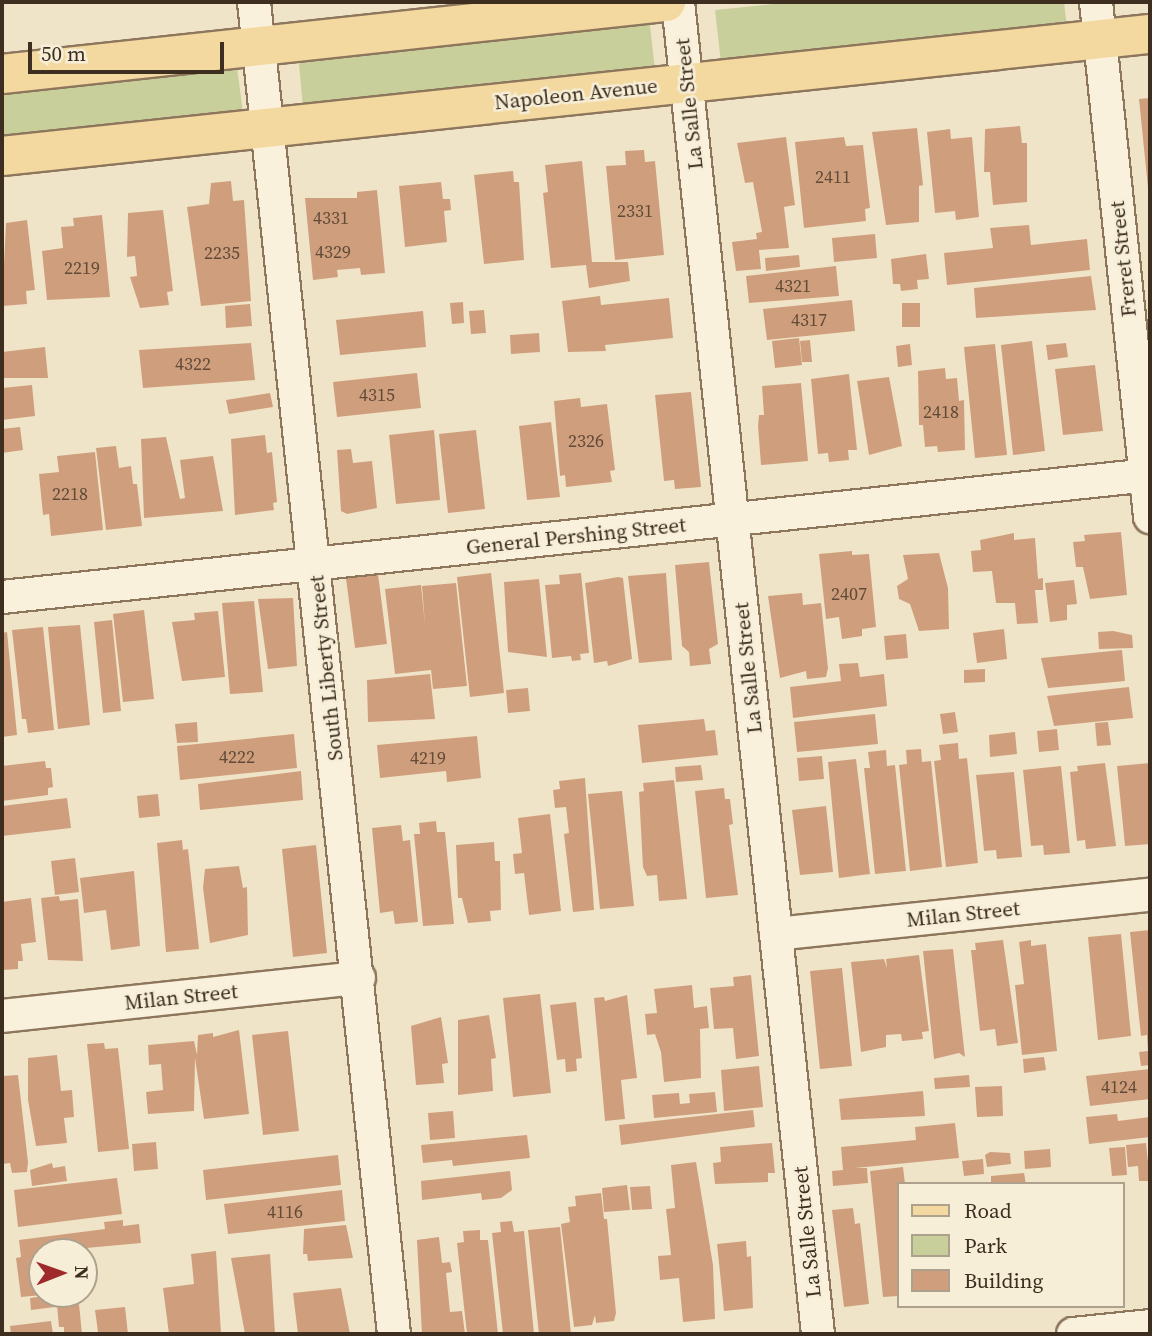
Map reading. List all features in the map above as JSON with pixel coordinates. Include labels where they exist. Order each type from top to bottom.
[{"type":"main road","points":[[2,74],[666,2]]},
{"type":"main road","name":"Napoleon Avenue","points":[[2,156],[1150,34]]},
{"type":"street","name":"South Liberty Street","points":[[254,2],[359,978],[394,1334]]},
{"type":"street","name":"La Salle Street","points":[[678,2],[818,1334]]},
{"type":"street","name":"Freret Street","points":[[1096,2],[1148,475],[1150,517]]},
{"type":"street","name":"General Pershing Street","points":[[2,597],[1148,475]]},
{"type":"street","name":"Milan Street","points":[[776,934],[1150,895]]},
{"type":"street","name":"Milan Street","points":[[2,1016],[359,978]]},
{"type":"street","points":[[1073,1334],[1150,1326]]},
{"type":"green space","points":[[794,2],[1064,2],[1067,27],[721,63],[715,10]]},
{"type":"green space","points":[[649,16],[655,70],[303,107],[298,54]]},
{"type":"green space","points":[[236,59],[243,113],[2,140],[2,85]]},
{"type":"building","points":[[1150,98],[1150,188],[1148,188],[1139,99]]},
{"type":"building","points":[[1020,126],[1022,143],[1027,143],[1027,202],[993,205],[990,172],[984,172],[985,129]]},
{"type":"building","points":[[917,128],[923,185],[919,186],[919,222],[886,225],[872,132]]},
{"type":"building","points":[[950,129],[951,139],[972,137],[979,217],[956,220],[955,211],[935,213],[927,132]]},
{"type":"building","points":[[786,137],[795,205],[784,207],[789,248],[759,250],[761,269],[736,271],[732,242],[757,239],[756,233],[762,232],[753,182],[745,183],[737,143]]},
{"type":"building","points":[[844,137],[846,146],[863,145],[870,208],[865,209],[866,221],[804,228],[795,142]]},
{"type":"building","points":[[644,150],[645,162],[655,161],[664,255],[615,260],[606,166],[626,165],[625,151]]},
{"type":"building","points":[[582,161],[592,262],[628,262],[630,281],[589,288],[586,265],[551,268],[543,193],[548,192],[545,165]]},
{"type":"building","points":[[513,171],[514,182],[519,182],[524,260],[484,264],[474,175]]},
{"type":"building","points":[[231,181],[233,201],[244,200],[251,301],[201,306],[187,207],[209,204],[211,183]]},
{"type":"building","points":[[441,182],[443,199],[450,199],[451,210],[444,211],[447,242],[405,247],[399,186]]},
{"type":"building","points":[[377,190],[385,273],[361,275],[360,268],[337,270],[338,277],[313,280],[305,198],[357,198],[357,192]]},
{"type":"building","points":[[163,210],[173,291],[167,292],[169,305],[140,308],[130,277],[137,276],[135,256],[127,257],[128,213]]},
{"type":"building","points":[[102,215],[110,297],[47,300],[42,251],[63,248],[61,227],[74,226],[73,218]]},
{"type":"building","points":[[27,220],[35,290],[26,291],[27,304],[2,306],[6,223]]},
{"type":"building","points":[[1029,225],[1031,245],[1087,239],[1090,270],[947,285],[944,253],[993,248],[990,228]]},
{"type":"building","points":[[875,234],[877,258],[834,262],[832,238]]},
{"type":"building","points":[[926,254],[929,279],[917,280],[918,289],[901,291],[900,284],[893,284],[891,259]]},
{"type":"building","points":[[799,255],[800,267],[766,271],[765,258]]},
{"type":"building","points":[[836,266],[839,296],[749,303],[746,276]]},
{"type":"building","points":[[1091,276],[1096,310],[976,318],[974,288]]},
{"type":"building","points":[[600,296],[601,305],[669,298],[673,338],[605,345],[606,351],[568,352],[562,301]]},
{"type":"building","points":[[852,300],[855,331],[767,340],[763,309]]},
{"type":"building","points":[[463,302],[464,323],[452,324],[450,303]]},
{"type":"building","points":[[902,303],[920,303],[920,327],[902,327]]},
{"type":"building","points":[[250,304],[252,326],[226,328],[225,306]]},
{"type":"building","points":[[484,310],[486,333],[471,334],[469,311]]},
{"type":"building","points":[[423,311],[426,347],[340,355],[336,320]]},
{"type":"building","points":[[539,333],[540,352],[511,354],[510,335]]},
{"type":"building","points":[[799,338],[802,365],[775,368],[772,341]]},
{"type":"building","points":[[810,340],[812,362],[802,362],[800,341]]},
{"type":"building","points":[[1032,341],[1045,451],[1013,455],[1001,345]]},
{"type":"building","points":[[251,343],[255,380],[143,388],[139,350]]},
{"type":"building","points":[[1066,343],[1068,357],[1048,360],[1046,345]]},
{"type":"building","points":[[910,344],[912,365],[898,367],[896,346]]},
{"type":"building","points":[[995,344],[1007,455],[975,458],[964,347]]},
{"type":"building","points":[[45,347],[48,378],[2,378],[2,352]]},
{"type":"building","points":[[1095,365],[1103,431],[1063,435],[1055,369]]},
{"type":"building","points":[[945,368],[946,379],[957,378],[959,401],[964,400],[965,450],[938,452],[937,446],[925,447],[923,425],[919,425],[918,371]]},
{"type":"building","points":[[417,373],[421,408],[337,417],[333,382]]},
{"type":"building","points":[[849,374],[857,450],[848,450],[849,460],[829,462],[828,453],[818,454],[811,379]]},
{"type":"building","points":[[889,377],[902,446],[869,455],[857,381]]},
{"type":"building","points":[[801,383],[808,461],[761,465],[758,426],[759,415],[764,415],[762,386]]},
{"type":"building","points":[[32,385],[35,416],[2,420],[2,388]]},
{"type":"building","points":[[691,392],[701,487],[675,489],[674,480],[664,481],[655,395]]},
{"type":"building","points":[[270,393],[273,407],[229,414],[226,400]]},
{"type":"building","points":[[580,398],[581,407],[607,404],[615,470],[610,471],[612,482],[566,487],[565,475],[560,476],[554,401]]},
{"type":"building","points":[[551,422],[560,497],[527,500],[519,426]]},
{"type":"building","points":[[20,427],[23,450],[2,453],[2,429]]},
{"type":"building","points":[[434,430],[440,500],[396,504],[389,435]]},
{"type":"building","points":[[476,430],[485,509],[448,513],[439,434]]},
{"type":"building","points":[[265,435],[267,453],[272,452],[277,502],[273,503],[274,510],[235,515],[231,439]]},
{"type":"building","points":[[166,437],[180,499],[185,498],[180,460],[213,456],[223,511],[144,518],[141,439]]},
{"type":"building","points":[[116,446],[119,468],[131,466],[133,484],[137,484],[142,526],[106,530],[96,448]]},
{"type":"building","points":[[351,449],[353,463],[372,461],[377,508],[347,514],[341,511],[337,450]]},
{"type":"building","points":[[95,452],[103,530],[51,536],[49,514],[43,515],[39,474],[59,472],[57,456]]},
{"type":"building","points":[[1121,532],[1127,595],[1090,599],[1083,567],[1076,567],[1073,542],[1085,541],[1084,535]]},
{"type":"building","points":[[1014,533],[1014,540],[1035,538],[1038,579],[1043,578],[1043,590],[1035,590],[1038,623],[1017,624],[1015,603],[996,603],[992,571],[973,572],[971,551],[981,550],[980,540]]},
{"type":"building","points":[[852,551],[852,555],[869,554],[876,627],[862,629],[862,636],[842,639],[839,617],[826,619],[819,554]]},
{"type":"building","points":[[939,553],[948,588],[949,629],[919,631],[910,604],[899,599],[897,586],[908,579],[903,555]]},
{"type":"building","points":[[709,562],[718,644],[709,649],[711,664],[690,666],[689,652],[682,646],[675,565]]},
{"type":"building","points":[[491,573],[504,693],[470,697],[457,577]]},
{"type":"building","points":[[581,573],[589,653],[580,654],[581,660],[572,661],[571,656],[552,658],[545,585],[560,584],[559,575]]},
{"type":"building","points":[[666,573],[672,660],[639,663],[628,576]]},
{"type":"building","points":[[378,574],[387,644],[355,648],[346,578]]},
{"type":"building","points":[[623,578],[632,659],[608,666],[607,661],[594,663],[585,583]]},
{"type":"building","points":[[539,579],[547,657],[508,652],[504,582]]},
{"type":"building","points":[[1074,580],[1077,604],[1067,605],[1067,620],[1050,622],[1045,583]]},
{"type":"building","points":[[456,583],[467,686],[433,689],[431,670],[395,674],[385,589],[421,585],[425,625],[422,586]]},
{"type":"building","points":[[802,593],[803,605],[821,603],[828,668],[826,677],[807,679],[806,671],[780,678],[768,596]]},
{"type":"building","points":[[293,598],[297,666],[268,669],[258,599]]},
{"type":"building","points":[[254,601],[263,692],[230,694],[222,603]]},
{"type":"building","points":[[144,610],[154,699],[123,702],[113,614]]},
{"type":"building","points":[[218,611],[225,677],[182,681],[172,622],[195,620],[194,613]]},
{"type":"building","points":[[112,620],[121,711],[103,713],[94,622]]},
{"type":"building","points":[[80,625],[90,725],[58,729],[48,627]]},
{"type":"building","points":[[43,627],[54,730],[28,733],[26,719],[22,719],[12,630]]},
{"type":"building","points":[[1004,629],[1007,659],[977,663],[973,633]]},
{"type":"building","points":[[1113,631],[1132,635],[1133,648],[1099,649],[1098,632]]},
{"type":"building","points":[[7,632],[17,735],[2,737],[2,633]]},
{"type":"building","points":[[906,634],[908,658],[886,660],[884,636]]},
{"type":"building","points":[[1122,650],[1125,681],[1048,688],[1041,658]]},
{"type":"building","points":[[858,663],[860,677],[884,674],[887,706],[793,718],[790,687],[841,681],[839,664]]},
{"type":"building","points":[[985,669],[985,682],[964,683],[964,670]]},
{"type":"building","points":[[430,674],[435,719],[368,722],[367,680]]},
{"type":"building","points":[[1129,687],[1133,718],[1054,726],[1047,696]]},
{"type":"building","points":[[528,688],[530,711],[508,713],[506,690]]},
{"type":"building","points":[[955,712],[958,732],[943,734],[940,714]]},
{"type":"building","points":[[875,714],[878,744],[797,752],[794,722]]},
{"type":"building","points":[[704,719],[706,731],[715,730],[718,755],[642,763],[638,725]]},
{"type":"building","points":[[197,722],[198,742],[177,743],[175,724]]},
{"type":"building","points":[[1108,722],[1111,745],[1097,746],[1095,723]]},
{"type":"building","points":[[1057,729],[1059,750],[1039,752],[1037,731]]},
{"type":"building","points":[[1015,732],[1017,754],[990,757],[989,735]]},
{"type":"building","points":[[294,734],[297,768],[180,780],[177,746]]},
{"type":"building","points":[[477,736],[481,778],[447,782],[446,771],[380,778],[377,745]]},
{"type":"building","points":[[958,743],[959,759],[967,758],[978,863],[946,867],[934,761],[941,760],[939,745]]},
{"type":"building","points":[[921,749],[922,762],[931,761],[942,867],[910,871],[899,765],[907,764],[906,750]]},
{"type":"building","points":[[886,750],[887,766],[895,765],[906,871],[875,874],[864,768],[870,768],[868,752]]},
{"type":"building","points":[[822,756],[824,779],[799,781],[797,758]]},
{"type":"building","points":[[856,759],[870,874],[839,878],[828,762]]},
{"type":"building","points":[[45,761],[46,768],[51,768],[53,787],[48,788],[48,795],[2,801],[2,766]]},
{"type":"building","points":[[1105,763],[1116,846],[1086,849],[1085,840],[1077,841],[1070,772],[1078,771],[1077,766]]},
{"type":"building","points":[[1150,763],[1150,844],[1125,846],[1117,766]]},
{"type":"building","points":[[701,765],[703,780],[676,782],[675,767]]},
{"type":"building","points":[[1061,766],[1070,853],[1044,855],[1043,845],[1031,846],[1023,770]]},
{"type":"building","points":[[301,771],[303,800],[200,810],[198,784]]},
{"type":"building","points":[[1014,772],[1022,857],[997,859],[996,850],[984,851],[976,775]]},
{"type":"building","points":[[585,778],[594,910],[573,912],[564,834],[569,833],[566,807],[555,808],[553,790],[560,789],[559,781]]},
{"type":"building","points":[[674,780],[687,899],[659,901],[657,875],[647,876],[643,867],[639,792],[644,791],[643,783]]},
{"type":"building","points":[[724,788],[725,799],[730,799],[733,824],[729,825],[738,895],[706,898],[695,791]]},
{"type":"building","points":[[622,791],[634,906],[600,909],[588,794]]},
{"type":"building","points":[[158,794],[160,816],[139,818],[137,796]]},
{"type":"building","points":[[67,798],[71,828],[2,836],[2,806]]},
{"type":"building","points":[[826,806],[833,872],[800,875],[792,810]]},
{"type":"building","points":[[550,814],[561,911],[529,915],[524,873],[515,874],[513,854],[522,853],[518,818]]},
{"type":"building","points":[[436,821],[437,832],[445,832],[454,924],[423,926],[414,834],[420,834],[419,823]]},
{"type":"building","points":[[401,825],[403,841],[410,840],[418,922],[395,924],[393,911],[380,913],[372,828]]},
{"type":"building","points":[[182,840],[183,850],[188,849],[199,949],[166,952],[157,843]]},
{"type":"building","points":[[494,842],[495,861],[500,861],[501,910],[490,911],[491,921],[468,923],[462,898],[458,898],[456,845]]},
{"type":"building","points":[[316,845],[327,953],[293,957],[282,849]]},
{"type":"building","points":[[75,858],[79,892],[55,895],[51,861]]},
{"type":"building","points":[[239,866],[243,888],[247,887],[248,935],[210,943],[203,888],[205,869]]},
{"type":"building","points":[[134,871],[140,946],[111,950],[106,910],[84,913],[80,878]]},
{"type":"building","points":[[59,896],[60,901],[78,899],[83,961],[48,960],[41,898]]},
{"type":"building","points":[[31,898],[36,942],[21,944],[23,961],[18,961],[18,969],[2,970],[2,902]]},
{"type":"building","points":[[1150,930],[1150,1065],[1141,1066],[1139,1052],[1148,1051],[1147,1035],[1141,1036],[1130,932]]},
{"type":"building","points":[[1121,934],[1131,1036],[1098,1040],[1088,937]]},
{"type":"building","points":[[1003,940],[1018,1043],[997,1046],[995,1029],[980,1031],[971,950],[976,950],[975,943]]},
{"type":"building","points":[[1031,940],[1031,946],[1046,944],[1057,1051],[1022,1055],[1015,985],[1024,984],[1019,942]]},
{"type":"building","points":[[953,949],[965,1057],[959,1053],[934,1059],[923,951]]},
{"type":"building","points":[[919,955],[929,1031],[922,1032],[923,1039],[902,1041],[901,1034],[886,1035],[886,1047],[861,1052],[851,962],[884,959],[887,968],[886,959]]},
{"type":"building","points":[[842,968],[852,1066],[820,1069],[810,971]]},
{"type":"building","points":[[751,975],[759,1056],[736,1059],[733,1028],[714,1029],[710,988],[734,986],[733,977]]},
{"type":"building","points":[[692,985],[694,1008],[707,1006],[709,1028],[700,1029],[701,1078],[664,1082],[661,1052],[655,1034],[647,1035],[645,1014],[657,1013],[654,989]]},
{"type":"building","points":[[540,994],[551,1093],[513,1097],[503,998]]},
{"type":"building","points":[[627,995],[637,1078],[621,1080],[625,1119],[605,1121],[594,998],[604,997],[605,1001]]},
{"type":"building","points":[[576,1002],[582,1058],[576,1059],[577,1071],[566,1072],[565,1059],[557,1060],[550,1005]]},
{"type":"building","points":[[489,1015],[496,1058],[491,1059],[493,1091],[458,1095],[458,1020]]},
{"type":"building","points":[[441,1017],[448,1063],[442,1064],[444,1083],[416,1085],[411,1026]]},
{"type":"building","points":[[239,1030],[249,1114],[204,1119],[195,1058],[194,1111],[148,1114],[146,1092],[163,1090],[161,1064],[149,1065],[148,1045],[194,1041],[197,1055],[198,1035],[213,1033],[213,1037]]},
{"type":"building","points":[[288,1031],[299,1131],[263,1135],[252,1035]]},
{"type":"building","points":[[104,1043],[105,1049],[118,1048],[129,1149],[98,1152],[87,1044]]},
{"type":"building","points":[[57,1055],[61,1091],[72,1090],[74,1117],[64,1118],[67,1143],[36,1146],[28,1100],[28,1058]]},
{"type":"building","points":[[1044,1057],[1046,1070],[1024,1073],[1023,1059]]},
{"type":"building","points":[[759,1066],[763,1107],[724,1111],[721,1070]]},
{"type":"building","points":[[1150,1069],[1150,1099],[1090,1106],[1086,1076]]},
{"type":"building","points":[[18,1075],[28,1162],[27,1172],[12,1173],[10,1163],[2,1164],[2,1076]]},
{"type":"building","points":[[969,1075],[970,1087],[935,1089],[934,1078]]},
{"type":"building","points":[[1002,1086],[1003,1116],[977,1117],[975,1087]]},
{"type":"building","points":[[923,1091],[925,1116],[841,1120],[839,1099]]},
{"type":"building","points":[[715,1092],[717,1112],[654,1118],[652,1095],[679,1093],[680,1104],[690,1103],[689,1094]]},
{"type":"building","points":[[753,1110],[755,1127],[621,1145],[619,1125]]},
{"type":"building","points":[[453,1111],[455,1138],[430,1140],[428,1113]]},
{"type":"building","points":[[1117,1114],[1118,1121],[1150,1117],[1150,1137],[1089,1144],[1086,1117]]},
{"type":"building","points":[[955,1123],[959,1158],[855,1168],[867,1168],[868,1183],[833,1186],[832,1171],[843,1170],[841,1147],[916,1140],[915,1127]]},
{"type":"building","points":[[527,1135],[530,1158],[453,1166],[452,1160],[423,1163],[421,1145]]},
{"type":"building","points":[[156,1142],[158,1169],[134,1171],[132,1144]]},
{"type":"building","points":[[772,1143],[775,1173],[768,1173],[768,1182],[715,1184],[713,1163],[721,1162],[720,1147]]},
{"type":"building","points":[[1146,1143],[1150,1181],[1139,1181],[1138,1166],[1128,1167],[1126,1145]]},
{"type":"building","points":[[1125,1147],[1127,1175],[1112,1176],[1109,1148]]},
{"type":"building","points":[[1050,1149],[1051,1167],[1025,1169],[1024,1151]]},
{"type":"building","points":[[990,1152],[1010,1153],[1011,1164],[987,1167],[985,1155]]},
{"type":"building","points":[[338,1155],[341,1185],[206,1200],[203,1170]]},
{"type":"building","points":[[983,1159],[984,1174],[964,1176],[962,1161]]},
{"type":"building","points":[[696,1162],[713,1265],[715,1319],[683,1322],[679,1278],[660,1280],[658,1256],[671,1255],[666,1209],[675,1208],[671,1165]]},
{"type":"building","points":[[52,1163],[53,1168],[65,1166],[67,1181],[32,1186],[30,1170]]},
{"type":"building","points":[[903,1167],[905,1182],[897,1182],[897,1296],[883,1297],[870,1171]]},
{"type":"building","points":[[510,1171],[512,1190],[501,1198],[482,1200],[481,1193],[422,1200],[421,1181]]},
{"type":"building","points":[[1024,1173],[1026,1182],[991,1182],[991,1176]]},
{"type":"building","points":[[117,1178],[122,1214],[18,1227],[14,1190]]},
{"type":"building","points":[[627,1185],[630,1210],[604,1212],[602,1188]]},
{"type":"building","points":[[650,1186],[652,1209],[632,1210],[630,1187]]},
{"type":"building","points":[[342,1190],[345,1221],[228,1234],[224,1204]]},
{"type":"building","points":[[601,1193],[604,1219],[607,1219],[616,1313],[614,1321],[596,1323],[595,1315],[592,1325],[574,1327],[561,1224],[570,1222],[568,1207],[576,1206],[575,1196]]},
{"type":"building","points":[[853,1208],[855,1224],[860,1223],[869,1304],[844,1307],[832,1210]]},
{"type":"building","points":[[123,1220],[123,1226],[139,1224],[141,1243],[98,1247],[98,1238],[35,1238],[105,1229],[104,1222]]},
{"type":"building","points":[[512,1221],[514,1232],[524,1231],[534,1334],[503,1334],[492,1233],[501,1232],[500,1222]]},
{"type":"building","points":[[346,1225],[353,1258],[308,1261],[307,1254],[303,1254],[304,1229]]},
{"type":"building","points":[[560,1227],[571,1334],[539,1334],[528,1230]]},
{"type":"building","points":[[480,1230],[480,1240],[488,1240],[498,1334],[467,1334],[457,1243],[464,1242],[463,1231]]},
{"type":"building","points":[[439,1237],[442,1263],[450,1262],[452,1272],[446,1273],[450,1312],[462,1311],[465,1334],[422,1334],[417,1240]]},
{"type":"building","points":[[28,1239],[28,1296],[21,1297],[16,1258],[21,1257],[19,1240]]},
{"type":"building","points":[[746,1241],[747,1257],[751,1256],[753,1308],[724,1311],[717,1244]]},
{"type":"building","points":[[216,1251],[221,1334],[169,1334],[163,1288],[194,1284],[191,1254]]},
{"type":"building","points":[[270,1254],[275,1334],[245,1334],[231,1258]]},
{"type":"building","points":[[341,1288],[350,1334],[298,1334],[293,1293]]},
{"type":"building","points":[[125,1307],[128,1334],[91,1334],[98,1332],[95,1310]]},
{"type":"building","points":[[57,1308],[79,1308],[82,1334],[64,1334],[64,1327],[59,1327]]},
{"type":"building","points":[[51,1321],[53,1334],[11,1334],[10,1326]]}]
